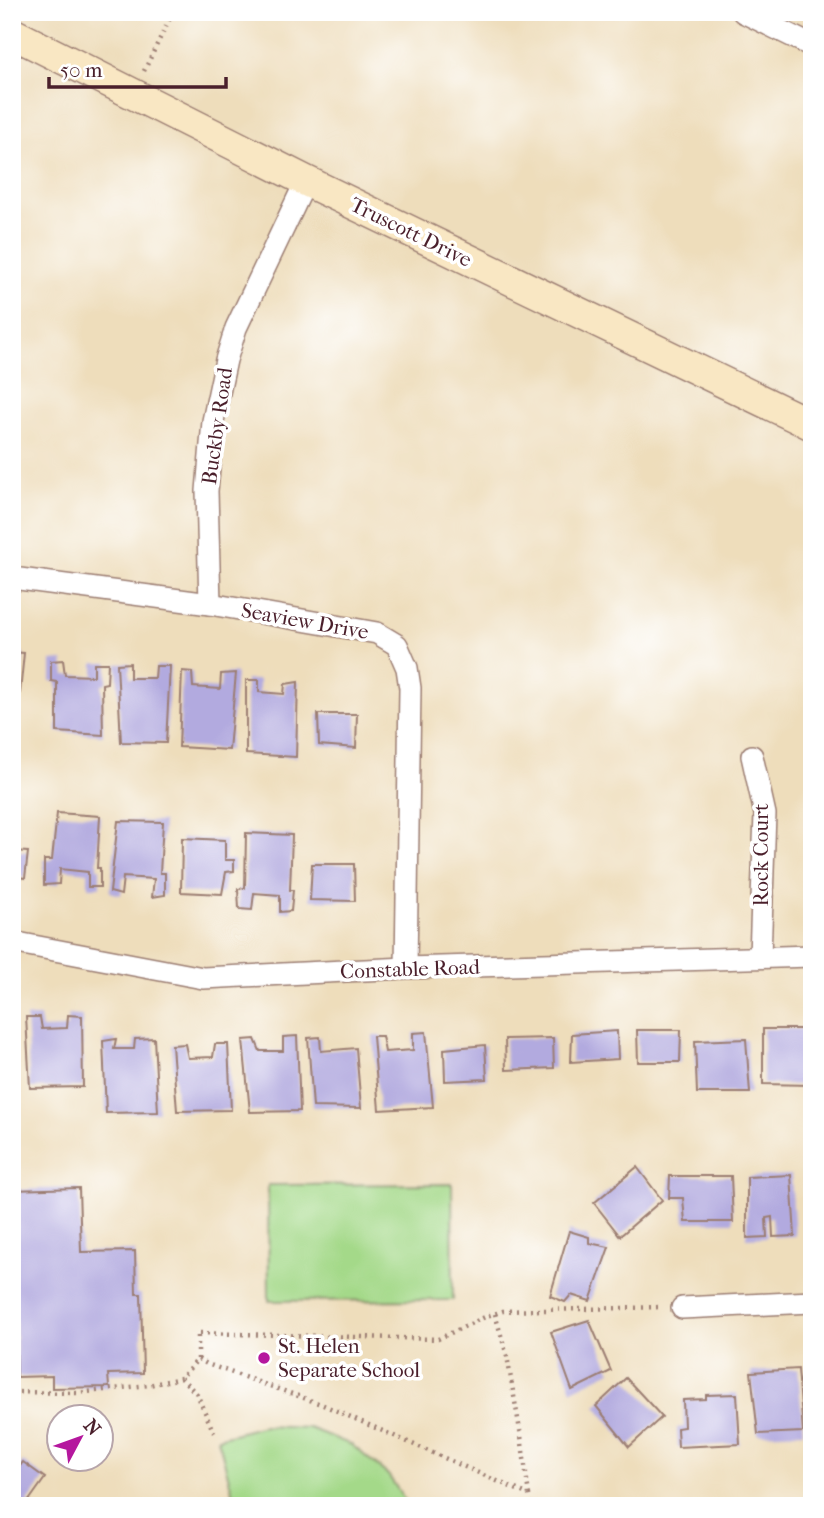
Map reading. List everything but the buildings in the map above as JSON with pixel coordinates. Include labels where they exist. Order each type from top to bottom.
[{"type":"street","points":[[743,12],[812,46]]},
{"type":"street","name":"Truscott Drive","points":[[12,33],[306,181],[812,425]]},
{"type":"street","name":"Buckby Road","points":[[210,604],[207,491],[213,421],[226,360],[236,328],[306,181]]},
{"type":"street","name":"Seaview Drive","points":[[12,578],[210,604],[377,633],[397,645],[407,668],[410,688],[406,968]]},
{"type":"street","name":"Rock Court","points":[[752,755],[765,814],[760,956]]},
{"type":"street","name":"Constable Road","points":[[12,942],[202,978],[406,968],[812,956]]},
{"type":"street","points":[[682,1308],[812,1302]]},
{"type":"path","points":[[132,93],[173,12]]},
{"type":"path","points":[[12,1392],[77,1393],[149,1385],[181,1378],[198,1359],[198,1333],[438,1339],[503,1311],[682,1308]]},
{"type":"path","points":[[495,1314],[507,1356],[531,1506]]},
{"type":"path","points":[[198,1359],[321,1404],[529,1495]]},
{"type":"path","points":[[181,1378],[197,1394],[214,1433]]},
{"type":"green space","points":[[452,1184],[453,1300],[269,1301],[268,1185]]},
{"type":"green space","points":[[263,1426],[309,1428],[352,1445],[388,1475],[409,1506],[236,1506],[218,1438]]},
{"type":"place","name":"St. Helen Separate School","points":[[264,1358]]}]
